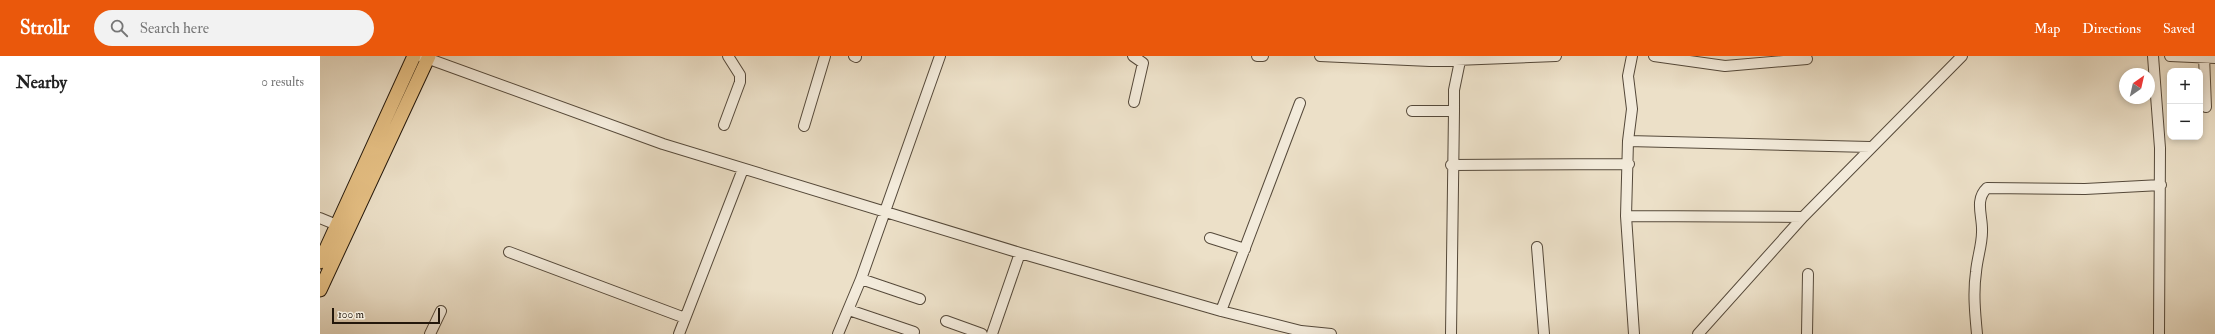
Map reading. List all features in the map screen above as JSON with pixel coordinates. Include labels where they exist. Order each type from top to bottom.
[{"type":"main road","points":[[320,262],[414,56]]},
{"type":"main road","points":[[320,290],[426,57]]},
{"type":"street","points":[[724,125],[740,82],[740,74],[728,56]]},
{"type":"street","points":[[804,126],[825,56]]},
{"type":"street","points":[[838,334],[861,279],[940,56]]},
{"type":"street","points":[[1132,56],[1143,63],[1134,102]]},
{"type":"street","points":[[1257,56],[1263,56]]},
{"type":"street","points":[[1320,56],[1430,61],[1461,58],[1556,56]]},
{"type":"street","points":[[1632,56],[1628,76],[1632,109],[1628,141],[1629,164],[1626,216],[1634,334]]},
{"type":"street","points":[[1654,56],[1725,66],[1807,59]]},
{"type":"street","points":[[1698,334],[1803,217],[1962,56]]},
{"type":"street","points":[[2153,56],[2161,185],[2159,334]]},
{"type":"street","points":[[2170,56],[2215,58]]},
{"type":"street","points":[[426,57],[663,144],[743,169],[1020,253],[1221,311],[1301,332],[1331,334]]},
{"type":"street","points":[[2204,57],[2206,107]]},
{"type":"street","points":[[1451,334],[1454,90],[1461,58]]},
{"type":"street","points":[[1221,311],[1300,103]]},
{"type":"street","points":[[1412,111],[1454,111]]},
{"type":"street","points":[[1628,141],[1870,148]]},
{"type":"street","points":[[1452,165],[1629,164]]},
{"type":"street","points":[[679,334],[743,169]]},
{"type":"street","points":[[1977,334],[1974,304],[1975,273],[1982,232],[1979,202],[1982,193],[1987,188],[2085,189],[2161,185]]},
{"type":"street","points":[[1626,216],[1803,217]]},
{"type":"street","points":[[320,218],[337,225]]},
{"type":"street","points":[[1210,238],[1245,249]]},
{"type":"street","points":[[1537,247],[1544,334]]},
{"type":"street","points":[[510,252],[685,318]]},
{"type":"street","points":[[992,334],[1020,253]]},
{"type":"street","points":[[1807,334],[1808,274]]},
{"type":"street","points":[[861,279],[920,299]]},
{"type":"street","points":[[849,310],[914,332]]},
{"type":"street","points":[[430,334],[440,311]]},
{"type":"street","points":[[946,321],[982,334]]}]
